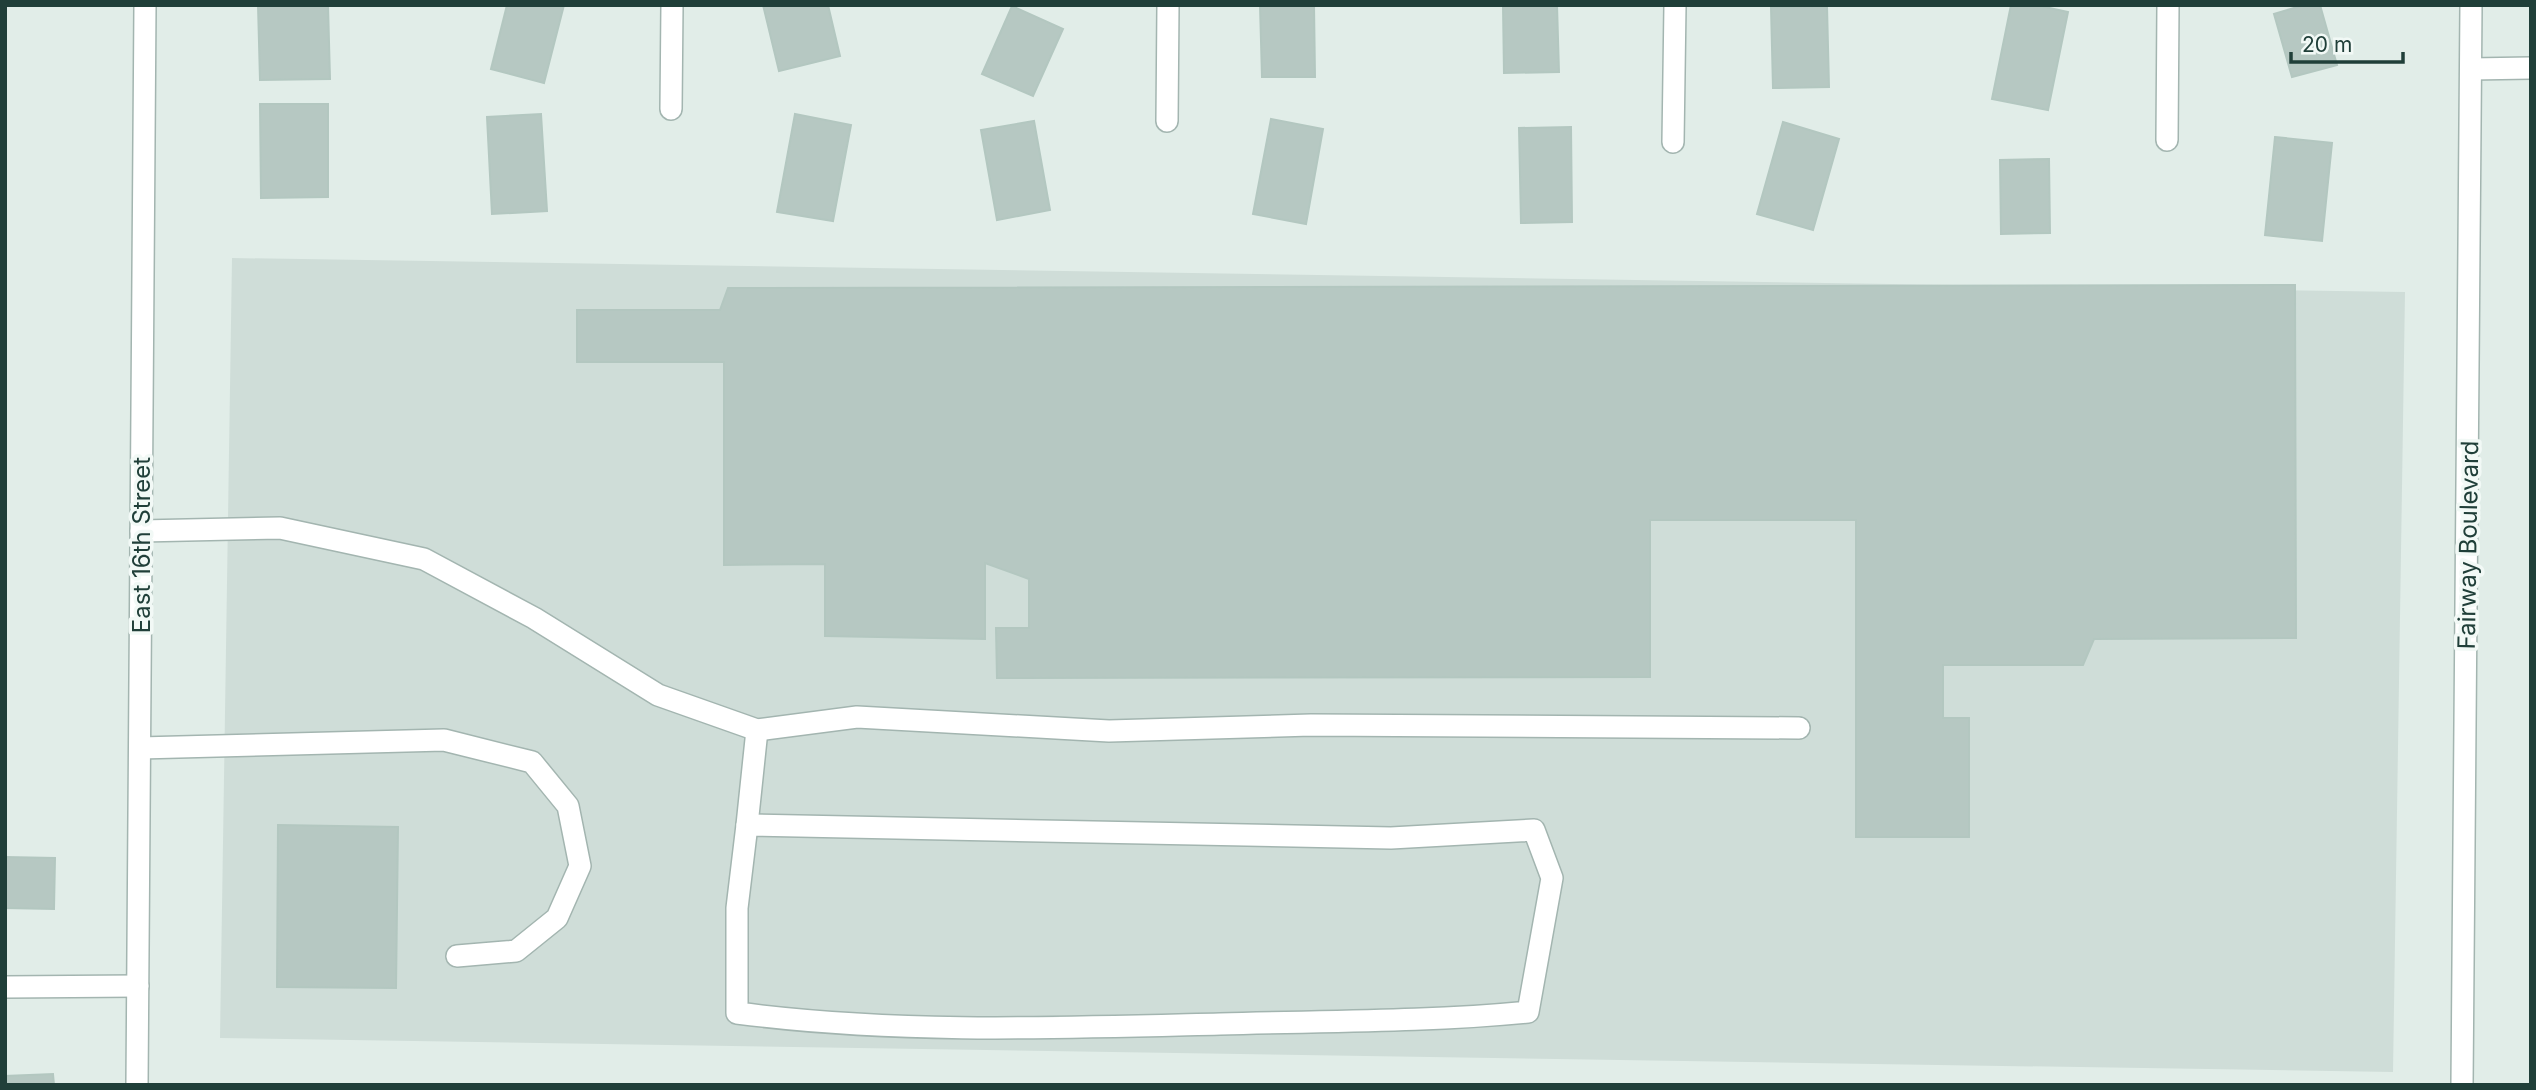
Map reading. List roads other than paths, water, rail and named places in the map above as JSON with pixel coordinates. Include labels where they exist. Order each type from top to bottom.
[{"type":"street","name":"East 16th Street","points":[[137,1085],[145,5]]},
{"type":"street","points":[[671,109],[672,5]]},
{"type":"street","points":[[1167,121],[1168,5]]},
{"type":"street","points":[[1673,142],[1675,5]]},
{"type":"street","points":[[2167,140],[2168,5]]},
{"type":"street","name":"Fairway Boulevard","points":[[2462,1085],[2471,5]]},
{"type":"street","points":[[2470,69],[2531,68]]},
{"type":"street","points":[[141,531],[280,528],[424,559],[534,618],[658,695],[757,730],[857,717],[1109,731],[1311,725],[1799,728]]},
{"type":"street","points":[[747,825],[1391,838],[1534,830],[1552,878],[1528,1012],[1441,1021],[1010,1030],[803,1022],[737,1013],[737,908],[757,730]]},
{"type":"street","points":[[139,748],[444,740],[532,762],[568,806],[580,866],[557,918],[516,951],[457,956]]},
{"type":"street","points":[[5,987],[138,986]]}]
